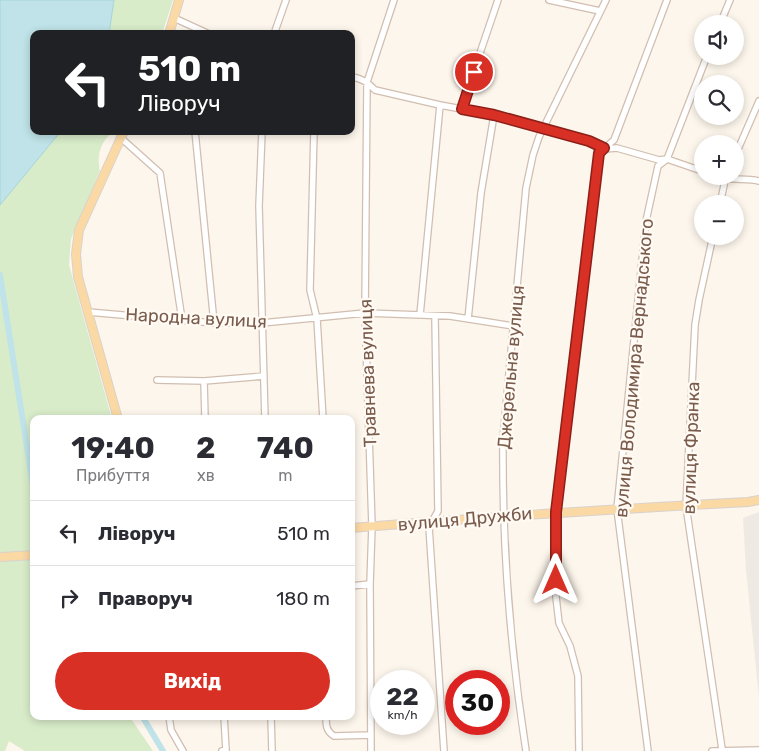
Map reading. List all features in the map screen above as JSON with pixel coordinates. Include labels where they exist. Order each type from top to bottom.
[{"type":"main road","points":[[170,30],[180,0]]},
{"type":"main road","points":[[117,415],[78,276],[76,254],[79,230],[122,135]]},
{"type":"main road","name":"вулиця Дружби","points":[[355,528],[432,523],[504,515],[686,506],[759,500]]},
{"type":"main road","points":[[0,557],[30,555]]},
{"type":"street","points":[[275,30],[286,0]]},
{"type":"street","name":"Травнева вулиця","points":[[371,751],[370,584],[372,526],[365,313],[367,82],[394,0]]},
{"type":"street","points":[[462,109],[498,0]]},
{"type":"street","points":[[549,0],[600,11]]},
{"type":"street","name":"Джерельна вулиця","points":[[526,751],[514,671],[504,515],[503,439],[526,188],[539,137],[606,0]]},
{"type":"street","points":[[579,751],[578,676],[570,646],[559,623],[556,597],[556,512],[599,153],[614,140],[667,0]]},
{"type":"street","points":[[724,15],[730,0]]},
{"type":"street","points":[[174,18],[200,30]]},
{"type":"street","name":"вулиця Володимира Вернадського","points":[[648,751],[617,509],[646,221],[658,166],[667,159],[704,65]]},
{"type":"street","points":[[355,78],[367,82],[375,90],[494,115],[589,141],[604,148],[617,148],[659,160],[667,159],[694,168]]},
{"type":"street","points":[[744,135],[759,101]]},
{"type":"street","points":[[420,315],[440,105]]},
{"type":"street","points":[[468,319],[481,193],[494,115]]},
{"type":"street","points":[[122,135],[160,173],[182,320]]},
{"type":"street","points":[[195,135],[214,323]]},
{"type":"street","points":[[262,135],[259,206],[265,415]]},
{"type":"street","points":[[314,135],[310,290],[317,318],[323,415]]},
{"type":"street","points":[[744,178],[759,181]]},
{"type":"street","name":"вулиця Франка","points":[[711,245],[698,300],[695,325],[686,506],[722,750]]},
{"type":"street","name":"Народна вулиця","points":[[88,312],[214,323],[262,323],[365,313],[436,316],[513,326]]},
{"type":"street","points":[[436,316],[438,511],[429,527],[444,751]]},
{"type":"street","points":[[157,380],[204,380],[264,376]]},
{"type":"street","points":[[204,380],[205,415]]},
{"type":"street","points":[[355,586],[370,584]]},
{"type":"street","points":[[169,720],[170,730],[183,751]]},
{"type":"street","points":[[222,751],[226,750],[224,720]]},
{"type":"street","points":[[271,720],[272,751]]},
{"type":"street","points":[[326,720],[326,728],[334,736],[371,736]]},
{"type":"street","points":[[712,751],[759,750]]},
{"type":"shaded area","points":[[759,512],[759,698],[746,570],[743,518]]},
{"type":"green space","points":[[114,0],[173,0],[163,30],[110,30]]},
{"type":"green space","points":[[58,135],[109,135],[103,143],[99,154],[100,171],[71,239],[69,265],[111,415],[30,415],[30,720],[132,720],[153,751],[25,751],[9,741],[5,751],[0,751],[0,205]]},
{"type":"water","points":[[0,0],[114,0],[110,30],[30,30],[30,135],[58,135],[0,205]]},
{"type":"waterway","points":[[0,275],[30,466]]},
{"type":"waterway","points":[[144,720],[163,751]]},
{"type":"route","points":[[474,72],[462,109],[494,115],[589,141],[604,148],[599,153],[556,512],[556,580]]}]
